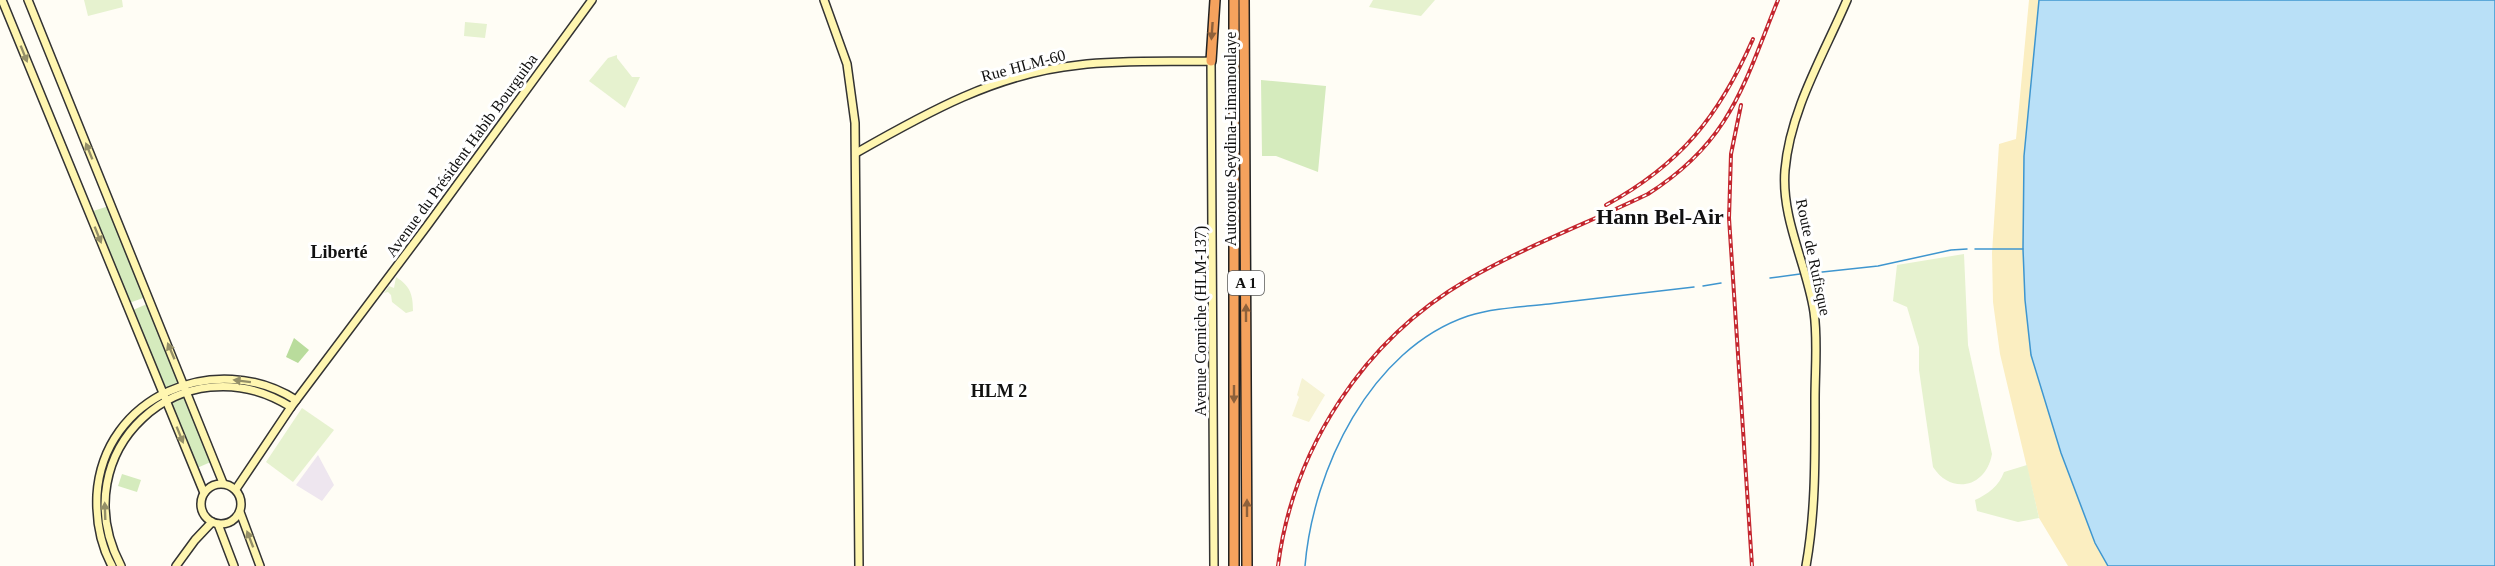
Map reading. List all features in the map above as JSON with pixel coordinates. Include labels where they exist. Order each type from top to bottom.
[{"type":"highway","points":[[1211,61],[1215,0]]},
{"type":"highway","name":"Autoroute Seydina-Limamoulaye","points":[[1234,0],[1234,566]]},
{"type":"highway","name":"Autoroute Seydina-Limamoulaye","points":[[1244,0],[1247,566]]},
{"type":"street","points":[[2,0],[204,493]]},
{"type":"street","points":[[28,0],[186,388],[229,486],[241,498],[240,512],[260,566]]},
{"type":"street","name":"Avenue du Président Habib Bourguiba","points":[[229,486],[246,472],[296,400],[427,226],[592,0]]},
{"type":"street","points":[[824,0],[846,64],[854,111],[859,566]]},
{"type":"street","name":"Route de Rufisque","points":[[1806,566],[1814,508],[1815,324],[1806,277],[1788,209],[1785,170],[1807,87],[1847,0]]},
{"type":"street","name":"Rue HLM-60","points":[[856,153],[943,106],[983,88],[1026,75],[1102,63],[1211,61]]},
{"type":"street","name":"Avenue Corniche (HLM-137)","points":[[1211,61],[1214,566]]},
{"type":"street","points":[[112,566],[103,546],[97,520],[98,488],[102,467],[115,438],[137,412],[164,397],[214,379],[244,380],[267,386],[296,400]]},
{"type":"street","points":[[186,388],[242,389],[270,397],[291,407]]},
{"type":"street","points":[[121,566],[106,525],[105,490],[108,473],[121,444],[164,397]]},
{"type":"street","points":[[229,486],[212,485],[204,493],[200,505],[205,517],[215,523],[228,523],[240,512]]},
{"type":"street","points":[[176,566],[195,540],[205,517]]},
{"type":"street","points":[[195,540],[215,523]]},
{"type":"street","points":[[215,523],[234,566]]},
{"type":"shaded area","points":[[1302,378],[1325,395],[1309,422],[1292,416],[1299,397],[1297,395]]},
{"type":"shaded area","points":[[318,455],[334,485],[322,501],[296,485]]},
{"type":"green space","points":[[84,0],[122,0],[123,7],[88,16]]},
{"type":"green space","points":[[1373,0],[1435,0],[1421,16],[1369,7]]},
{"type":"green space","points":[[465,22],[487,24],[485,38],[464,36]]},
{"type":"green space","points":[[617,55],[632,77],[640,77],[625,108],[589,81],[608,58]]},
{"type":"green space","points":[[1261,80],[1326,86],[1318,172],[1276,156],[1262,156]]},
{"type":"green space","points":[[109,206],[146,297],[129,303],[93,214],[93,211]]},
{"type":"green space","points":[[1964,254],[1968,345],[1992,454],[1983,474],[1967,484],[1958,484],[1949,482],[1940,476],[1933,467],[1919,370],[1919,347],[1907,307],[1893,301],[1897,265]]},
{"type":"green space","points":[[396,277],[410,291],[413,311],[406,313],[392,302],[388,292],[384,293],[389,286],[394,288]]},
{"type":"green space","points":[[149,304],[181,385],[167,390],[133,310]]},
{"type":"green space","points":[[294,338],[309,350],[298,363],[286,357]]},
{"type":"green space","points":[[186,395],[213,461],[197,468],[169,402]]},
{"type":"green space","points":[[302,408],[334,430],[293,482],[266,462]]},
{"type":"green space","points":[[2027,465],[2039,518],[2018,522],[1977,511],[1975,500],[1993,489],[2004,472]]},
{"type":"green space","points":[[122,474],[141,480],[137,492],[118,486]]},
{"type":"sand","points":[[2029,0],[2039,0],[2024,156],[2023,249],[2025,300],[2031,355],[2062,455],[2095,543],[2108,566],[2068,566],[2039,518],[2000,354],[1993,302],[1992,253],[1999,144],[2016,139]]},
{"type":"water","points":[[2039,0],[2495,0],[2495,566],[2108,566],[2095,543],[2061,453],[2031,355],[2025,300],[2023,249],[2024,156]]},
{"type":"waterway","points":[[1813,273],[1878,266],[1951,250],[1967,249]]},
{"type":"waterway","points":[[1975,249],[2023,249]]},
{"type":"waterway","points":[[1770,278],[1800,274]]},
{"type":"waterway","points":[[1703,286],[1721,283]]},
{"type":"waterway","points":[[1305,566],[1310,529],[1320,491],[1334,453],[1353,417],[1375,384],[1402,355],[1433,332],[1468,316],[1488,311],[1694,287]]},
{"type":"railway","points":[[1278,566],[1286,522],[1299,480],[1317,439],[1340,401],[1366,366],[1396,333],[1430,305],[1467,280],[1533,246],[1648,194],[1676,174],[1716,132],[1731,109],[1755,59],[1778,0]]},
{"type":"railway","points":[[1606,205],[1656,173],[1695,136],[1726,92],[1753,39]]},
{"type":"railway","points":[[1741,105],[1731,154],[1729,218],[1752,566]]},
{"type":"district","name":"Hann Bel-Air","points":[[1660,216]]},
{"type":"district","name":"Liberté","points":[[339,252]]},
{"type":"district","name":"HLM 2","points":[[999,391]]}]
